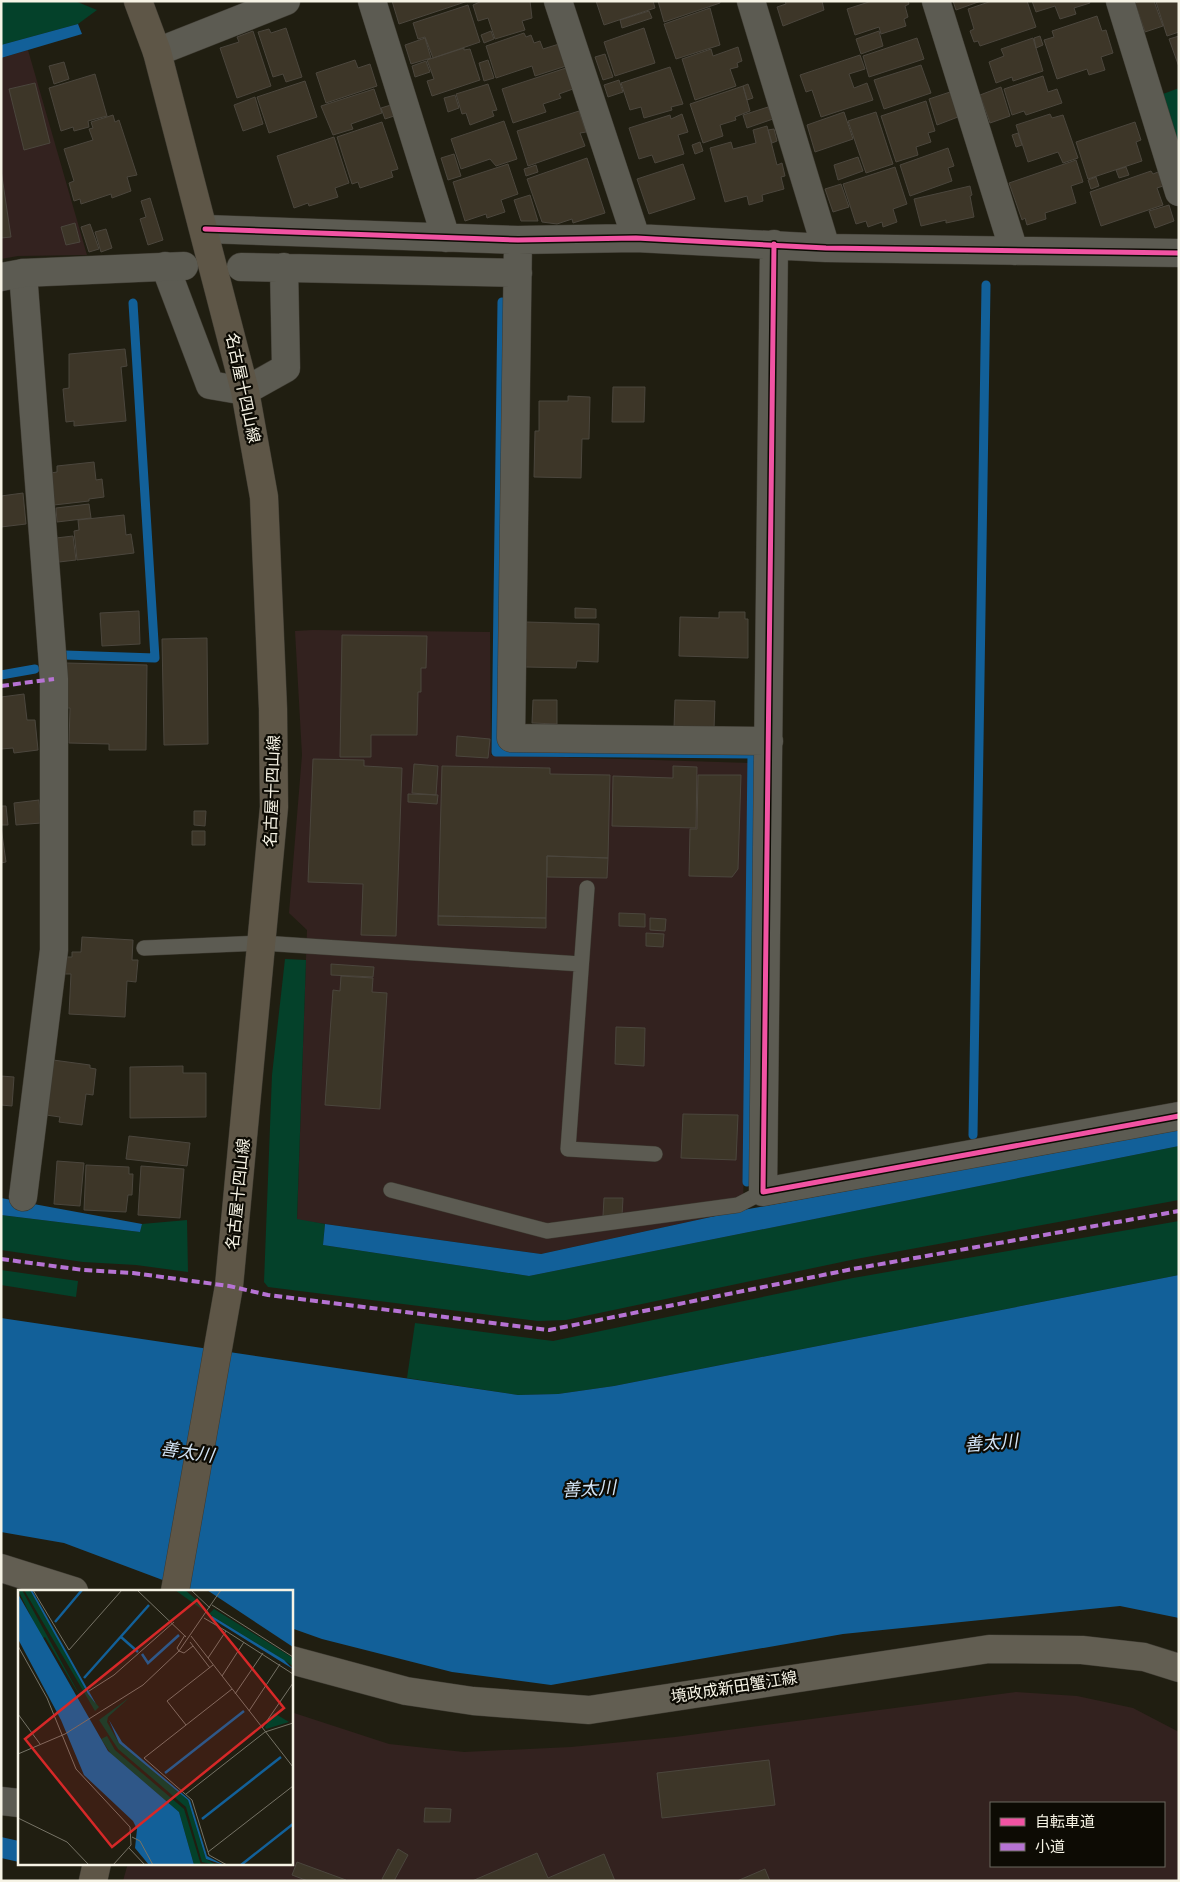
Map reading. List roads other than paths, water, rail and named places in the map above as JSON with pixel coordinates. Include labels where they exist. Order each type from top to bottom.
[{"type":"main road","name":"名古屋十四山線","points":[[138,1],[157,52],[246,391],[264,497],[273,710],[274,807],[226,1302],[175,1590]]},
{"type":"main road","points":[[1,1568],[71,1590]]},
{"type":"main road","name":"境政成新田蟹江線","points":[[292,1660],[406,1691],[473,1701],[589,1710],[989,1649],[1082,1650],[1144,1657],[1179,1668]]},
{"type":"main road","points":[[93,1881],[97,1864]]},
{"type":"street","points":[[157,52],[286,1]]},
{"type":"street","points":[[372,1],[446,238]]},
{"type":"street","points":[[558,1],[636,238]]},
{"type":"street","points":[[751,1],[826,248]]},
{"type":"street","points":[[936,1],[1014,251]]},
{"type":"street","points":[[1120,1],[1179,192]]},
{"type":"street","points":[[205,229],[518,240],[636,238],[826,248],[1179,253]]},
{"type":"street","points":[[518,240],[510,738],[769,742]]},
{"type":"street","points":[[774,244],[763,1192],[1179,1116]]},
{"type":"street","points":[[22,1198],[54,950],[54,679],[12,275],[175,266],[210,385],[246,391],[286,368],[284,267]]},
{"type":"street","points":[[241,267],[518,273]]},
{"type":"street","points":[[1,1802],[18,1803]]},
{"type":"lane","points":[[587,888],[568,1149],[655,1154]]},
{"type":"lane","points":[[144,948],[262,943],[581,964]]},
{"type":"lane","points":[[392,1190],[547,1231],[738,1204],[763,1192]]},
{"type":"water","points":[[78,24],[82,34],[1,58],[1,45]]},
{"type":"water","points":[[1179,1130],[1179,1146],[529,1276],[323,1245],[325,1224],[541,1254],[743,1210]]},
{"type":"water","points":[[1,1198],[142,1224],[140,1232],[1,1215]]},
{"type":"water","name":"善太川","points":[[1179,1275],[1179,1618],[1120,1606],[843,1634],[551,1685],[452,1672],[322,1639],[292,1628],[292,1590],[189,1590],[64,1543],[1,1532],[1,1318],[518,1395],[558,1394],[614,1386]]},
{"type":"water","points":[[1,1837],[18,1841],[18,1862],[1,1858]]},
{"type":"waterway","points":[[973,1135],[986,285]]},
{"type":"waterway","points":[[502,302],[496,752],[752,754],[747,1182]]},
{"type":"waterway","points":[[65,655],[155,658],[133,303]]},
{"type":"waterway","points":[[1,675],[35,669]]}]
